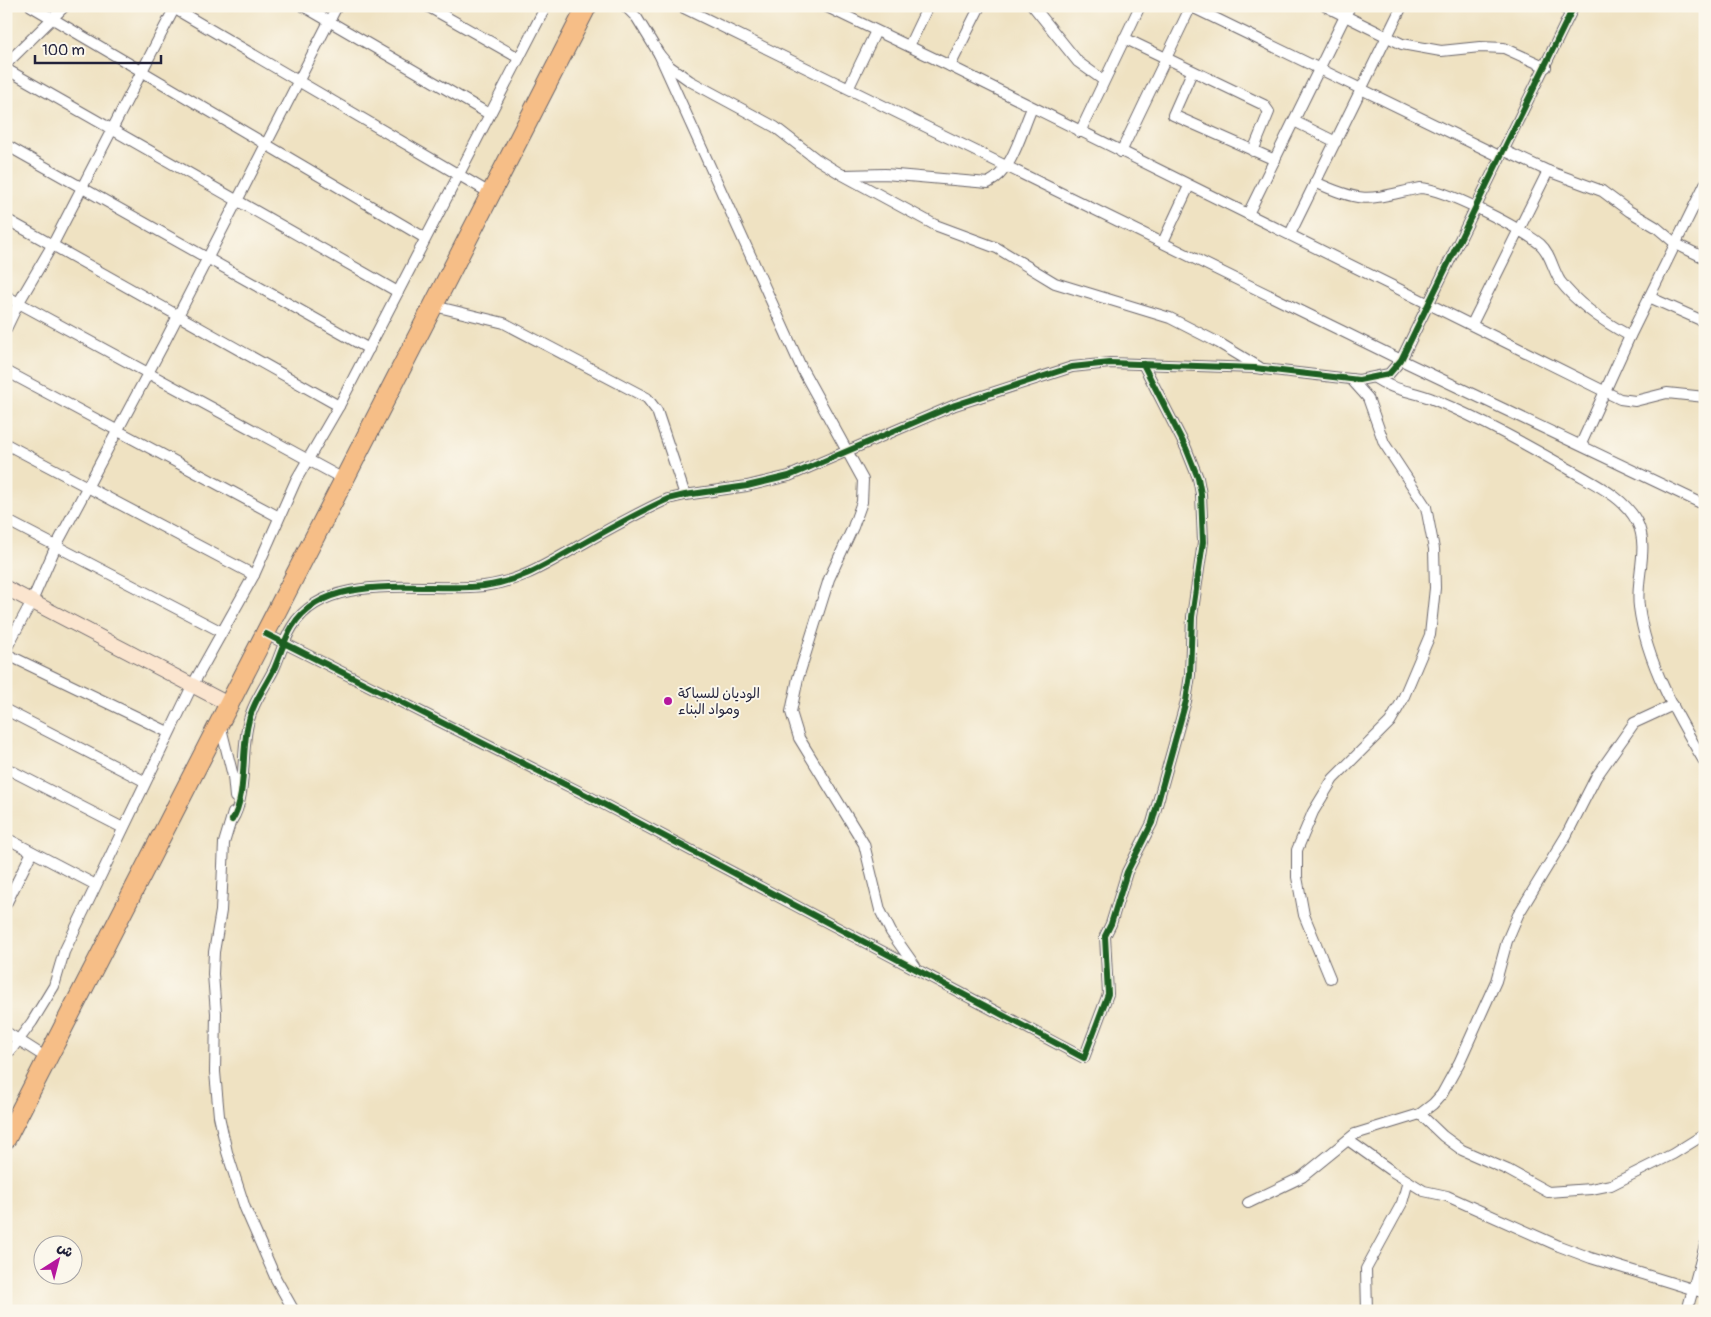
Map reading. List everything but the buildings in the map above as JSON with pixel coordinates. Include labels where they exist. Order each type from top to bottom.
[{"type":"highway","points":[[6,1117],[225,702],[336,475],[576,6]]},
{"type":"highway","points":[[6,1138],[220,724],[225,702],[266,634],[587,6]]},
{"type":"street","points":[[31,6],[425,238]]},
{"type":"street","points":[[6,64],[65,6]]},
{"type":"street","points":[[303,6],[489,114]]},
{"type":"street","points":[[6,649],[32,601],[56,546],[149,373],[337,6]]},
{"type":"street","points":[[427,6],[519,58]]},
{"type":"street","points":[[6,1053],[19,1041],[54,986],[64,952],[94,884],[123,828],[168,732],[254,575],[279,517],[307,460],[338,406],[546,6]]},
{"type":"street","points":[[624,6],[637,18],[658,54],[802,369],[847,453],[860,469],[863,480],[862,502],[853,527],[829,578],[798,678],[791,712],[800,738],[864,844],[880,910],[891,932],[917,969]]},
{"type":"street","points":[[825,6],[950,66],[1605,391],[1626,400],[1635,401],[1667,392],[1705,397]]},
{"type":"street","points":[[909,46],[928,6]]},
{"type":"street","points":[[950,66],[980,6]]},
{"type":"street","points":[[1033,6],[1078,62],[1103,80]]},
{"type":"street","points":[[1080,132],[1103,80],[1140,6]]},
{"type":"street","points":[[1121,152],[1191,6],[1362,90],[1501,153],[1602,191],[1676,244],[1705,258]]},
{"type":"street","points":[[1325,6],[1386,38],[1412,47],[1441,51],[1480,47],[1504,48],[1546,66]]},
{"type":"street","points":[[1248,214],[1350,6]]},
{"type":"street","points":[[1290,234],[1402,6]]},
{"type":"street","points":[[232,820],[241,798],[242,760],[248,722],[299,617],[310,608],[337,594],[360,588],[472,587],[522,578],[655,505],[685,494],[747,486],[789,476],[847,453],[955,405],[1031,382],[1072,367],[1110,363],[1262,369],[1351,379],[1375,378],[1393,371],[1401,360],[1573,9],[1559,6]]},
{"type":"street","points":[[6,329],[19,302],[53,244],[172,8],[483,189]]},
{"type":"street","points":[[686,8],[1401,360],[1581,444],[1705,505]]},
{"type":"street","points":[[849,87],[876,31]]},
{"type":"street","points":[[1124,38],[1267,107],[1268,112],[1253,151]]},
{"type":"street","points":[[658,54],[680,74],[775,126],[820,162],[935,224],[996,248],[1055,283],[1170,318],[1219,343],[1262,369]]},
{"type":"street","points":[[6,69],[398,292]]},
{"type":"street","points":[[1192,72],[1173,115],[1275,160]]},
{"type":"street","points":[[841,174],[884,174],[985,184],[997,178],[1006,166],[1032,108]]},
{"type":"street","points":[[1294,121],[1336,142]]},
{"type":"street","points":[[6,145],[368,349]]},
{"type":"street","points":[[1472,324],[1548,171]]},
{"type":"street","points":[[1315,182],[1348,196],[1365,199],[1420,188],[1429,188],[1475,208],[1518,230],[1546,250],[1554,271],[1569,292],[1601,320],[1630,336]]},
{"type":"street","points":[[1581,444],[1630,336],[1702,195],[1705,184]]},
{"type":"street","points":[[1163,242],[1189,186]]},
{"type":"street","points":[[6,219],[338,406]]},
{"type":"street","points":[[6,296],[336,475]]},
{"type":"street","points":[[1650,297],[1705,322]]},
{"type":"street","points":[[434,306],[504,323],[647,398],[657,411],[685,494]]},
{"type":"street","points":[[266,634],[588,796],[1084,1058],[1108,994],[1105,936],[1112,924],[1127,872],[1152,823],[1186,701],[1190,675],[1192,617],[1203,542],[1201,494],[1198,478],[1186,448],[1143,364]]},
{"type":"street","points":[[6,371],[279,517]]},
{"type":"street","points":[[1375,378],[1392,388],[1432,398],[1507,433],[1600,487],[1632,514],[1643,544],[1638,589],[1643,628],[1654,661],[1673,705],[1705,763]]},
{"type":"street","points":[[1330,978],[1304,914],[1297,877],[1297,850],[1313,812],[1333,778],[1390,722],[1402,701],[1430,635],[1435,588],[1434,549],[1426,507],[1384,443],[1368,398],[1351,379]]},
{"type":"street","points":[[6,444],[254,575]]},
{"type":"street","points":[[6,520],[222,632]]},
{"type":"street","points":[[6,588],[225,702]]},
{"type":"street","points":[[6,654],[168,732]]},
{"type":"street","points":[[1248,1203],[1302,1177],[1348,1140],[1374,1127],[1420,1114],[1433,1104],[1450,1081],[1496,981],[1507,941],[1518,915],[1566,836],[1596,777],[1634,723],[1673,705]]},
{"type":"street","points":[[6,710],[144,781]]},
{"type":"street","points":[[220,724],[233,776],[235,804],[224,843],[222,901],[213,974],[216,1013],[215,1072],[219,1116],[227,1152],[245,1208],[276,1278],[294,1311]]},
{"type":"street","points":[[6,768],[123,828]]},
{"type":"street","points":[[6,838],[94,884]]},
{"type":"street","points":[[6,904],[32,852]]},
{"type":"street","points":[[6,1032],[39,1053]]},
{"type":"street","points":[[1420,1114],[1443,1136],[1462,1150],[1508,1170],[1548,1192],[1591,1189],[1611,1185],[1673,1154],[1705,1134]]},
{"type":"street","points":[[1348,1140],[1424,1191],[1447,1196],[1559,1246],[1705,1293]]},
{"type":"street","points":[[1367,1311],[1366,1269],[1402,1203],[1408,1181]]},
{"type":"street","points":[[1687,1311],[1705,1245]]},
{"type":"cycle path","points":[[232,820],[240,800],[246,735],[252,710],[274,669],[292,627],[308,609],[328,597],[353,590],[379,587],[484,586],[510,580],[543,566],[668,499],[747,486],[789,476],[955,405],[1072,367],[1110,363],[1255,368],[1359,380],[1389,374],[1401,360],[1574,6]]},
{"type":"cycle path","points":[[266,634],[588,796],[1084,1058],[1108,994],[1105,936],[1111,924],[1127,872],[1152,823],[1186,701],[1190,675],[1192,617],[1203,542],[1201,494],[1198,478],[1186,448],[1143,364]]},
{"type":"place","name":"الوديان للسباكة ومواد البناء","points":[[668,701]]}]
